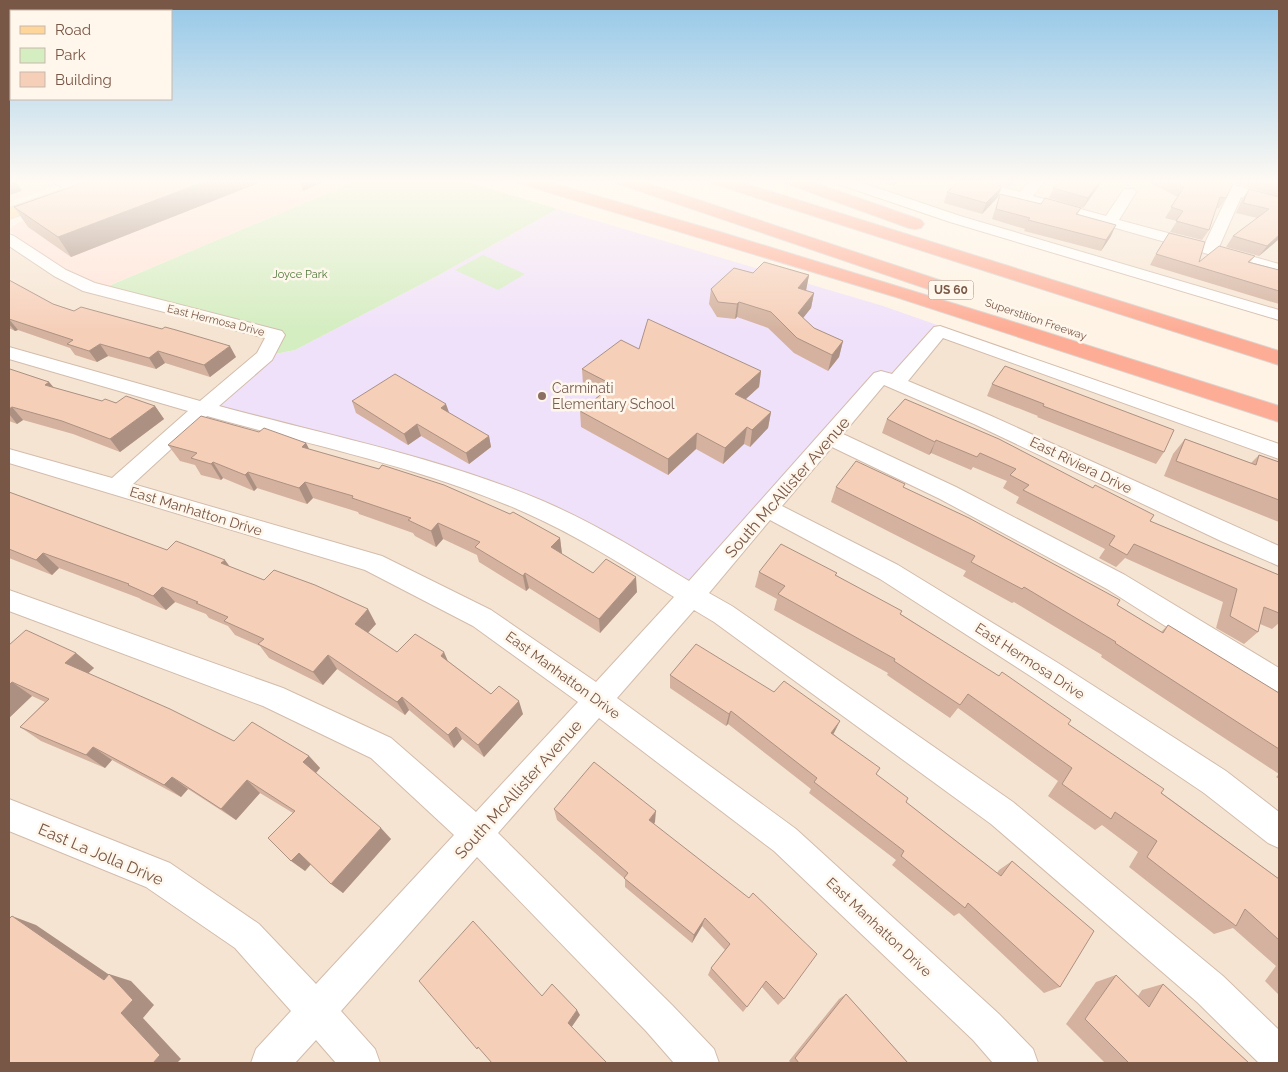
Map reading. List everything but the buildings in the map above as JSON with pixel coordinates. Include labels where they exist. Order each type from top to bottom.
[{"type":"highway","points":[[694,230],[1012,327],[1279,414]]},
{"type":"highway","name":"Superstition Freeway","points":[[771,230],[1279,400]]},
{"type":"highway","name":"US 60","points":[[875,230],[1279,358]]},
{"type":"highway","points":[[932,230],[1279,353]]},
{"type":"street","points":[[992,230],[1279,315]]},
{"type":"street","points":[[1139,230],[1279,269]]},
{"type":"street","points":[[1210,250],[1219,230]]},
{"type":"street","name":"East Hermosa Drive","points":[[9,239],[60,272],[89,288],[276,335],[265,356],[116,487]]},
{"type":"street","name":"South McAllister Avenue","points":[[270,1063],[598,700],[830,437],[940,331],[1279,452]]},
{"type":"street","points":[[9,354],[203,409],[424,467],[533,506],[603,540],[723,614],[1002,813],[1210,989],[1279,1056]]},
{"type":"street","name":"East Riviera Drive","points":[[888,380],[1023,437],[1212,527],[1279,556]]},
{"type":"street","points":[[830,437],[948,493],[1116,582],[1279,683]]},
{"type":"street","name":"East Manhatton Drive","points":[[9,456],[372,564],[482,618],[598,700],[785,840],[986,1028],[1019,1063]]},
{"type":"street","name":"East Hermosa Drive","points":[[768,509],[889,572],[1031,661],[1215,782],[1279,832]]},
{"type":"street","points":[[9,600],[272,697],[381,748],[477,834],[659,1018],[700,1063]]},
{"type":"street","name":"East La Jolla Drive","points":[[9,815],[158,875],[247,936],[361,1063]]},
{"type":"shaded area","points":[[240,230],[103,288],[89,284],[53,263],[9,231]]},
{"type":"shaded area","name":"Carminati Elementary School","points":[[519,230],[628,230],[883,306],[943,327],[895,383],[881,378],[691,596],[533,506],[203,409],[265,356],[295,350],[437,276]]},
{"type":"shaded area","points":[[994,230],[1279,230],[1279,321]]},
{"type":"shaded area","points":[[9,242],[60,272],[276,335],[265,356],[881,377],[940,331],[1279,452],[1279,1063],[9,1063]]},
{"type":"green space","name":"Joyce Park","points":[[241,230],[519,230],[437,276],[295,350],[265,356],[276,336],[99,290]]},
{"type":"green space","points":[[483,255],[525,274],[498,290],[455,270]]},
{"type":"place","name":"Carminati Elementary School","points":[[542,396]]}]
